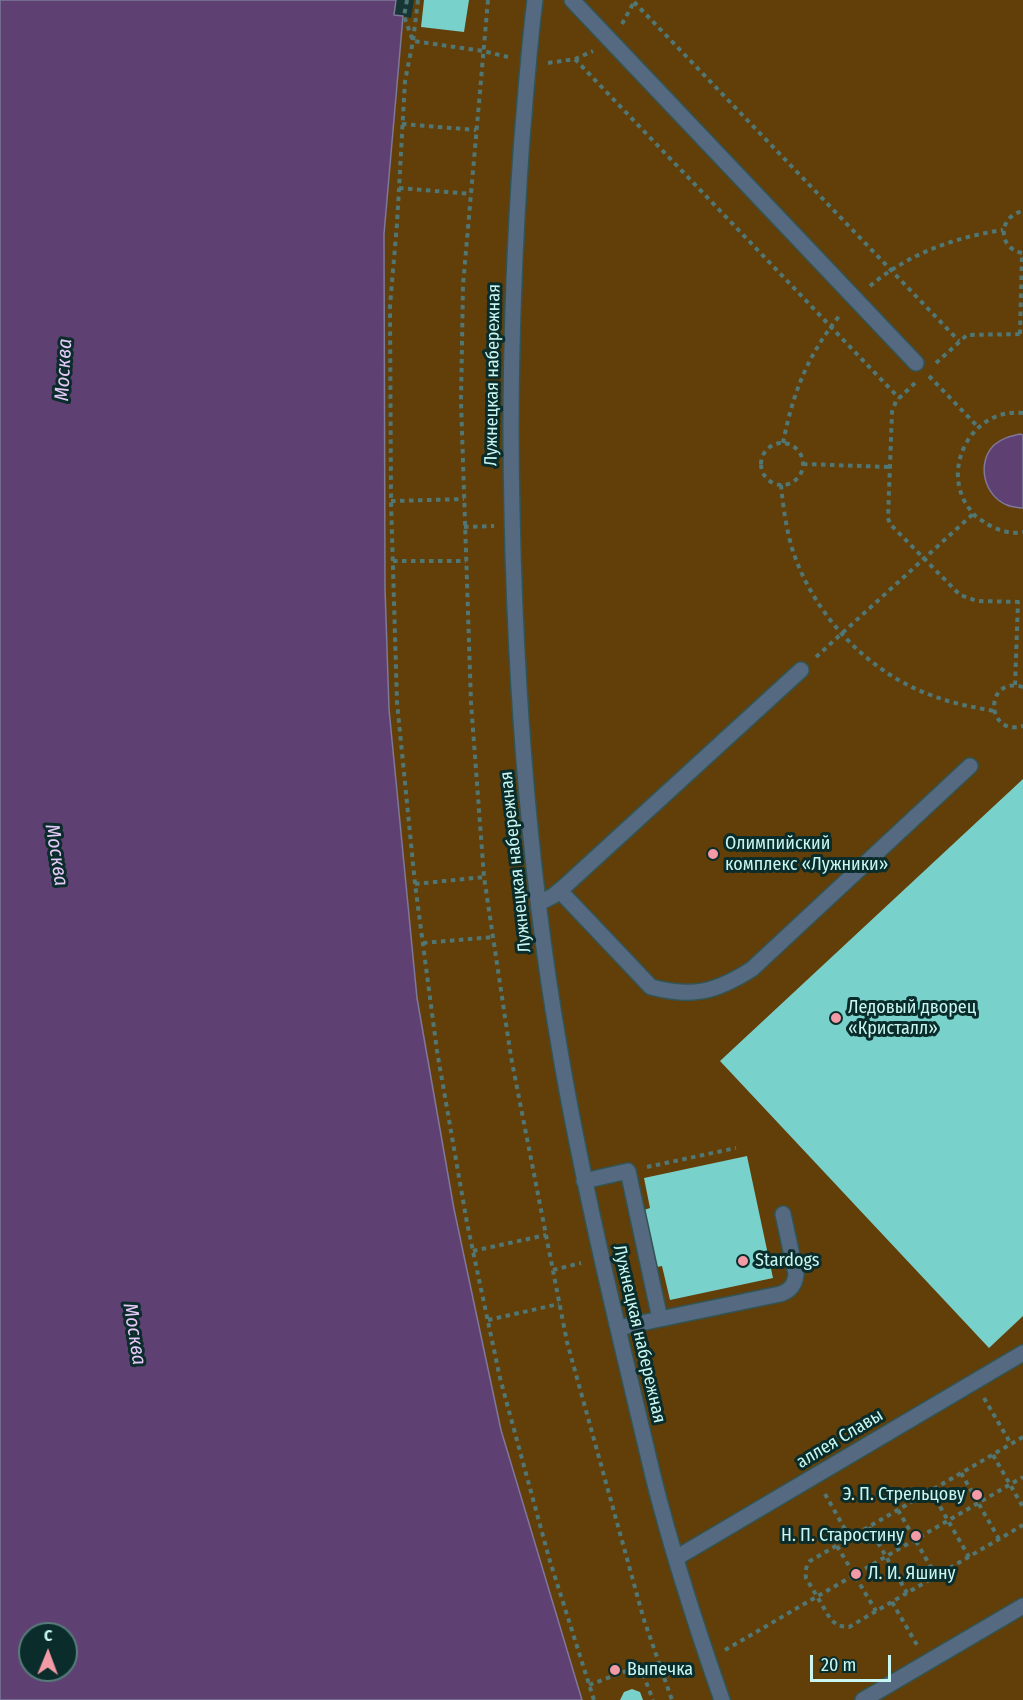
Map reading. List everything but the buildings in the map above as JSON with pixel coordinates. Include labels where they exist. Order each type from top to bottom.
[{"type":"street","name":"Лужнецкая набережная","points":[[535,0],[527,62],[515,228],[512,310],[512,525],[519,697],[530,828],[558,1041],[584,1181],[654,1479],[676,1558],[722,1700]]},
{"type":"street","points":[[572,0],[921,368]]},
{"type":"street","points":[[539,903],[560,891],[801,670]]},
{"type":"street","points":[[560,891],[651,987],[686,993],[707,990],[730,982],[752,969],[970,766]]},
{"type":"street","points":[[584,1181],[628,1172],[660,1319]]},
{"type":"street","points":[[618,1328],[786,1292],[792,1287],[796,1274],[783,1214]]},
{"type":"street","name":"аллея Славы","points":[[676,1558],[1023,1353]]},
{"type":"street","points":[[863,1700],[1023,1606]]},
{"type":"path","points":[[407,0],[404,16],[413,41]]},
{"type":"path","points":[[418,0],[405,81],[390,306],[397,702],[415,884],[437,1051],[473,1251],[500,1378],[549,1558],[594,1700]]},
{"type":"path","points":[[634,2],[959,341]]},
{"type":"path","points":[[413,41],[483,51],[527,62]]},
{"type":"path","points":[[575,59],[900,398]]},
{"type":"path","points":[[402,124],[476,130]]},
{"type":"path","points":[[399,188],[471,194]]},
{"type":"path","points":[[1015,685],[1020,602],[977,601],[956,592],[890,524],[888,518],[894,405],[921,368],[970,334],[1021,334],[1023,253],[1017,252],[1008,245],[1004,230],[1008,219],[1013,214],[1023,211]]},
{"type":"path","points":[[921,368],[978,427]]},
{"type":"path","points":[[1023,413],[997,416],[978,427],[963,446],[957,469],[960,493],[973,514],[993,528],[1023,532]]},
{"type":"path","points":[[777,443],[793,446],[800,454],[803,464],[800,474],[794,481],[781,485],[770,482],[761,469],[762,457],[768,448],[777,443]]},
{"type":"path","points":[[803,464],[890,467]]},
{"type":"path","points":[[781,485],[784,517],[796,559],[821,608],[841,633],[866,658],[895,678],[926,694],[960,705],[994,711]]},
{"type":"path","points":[[392,501],[464,499]]},
{"type":"path","points":[[801,670],[973,514]]},
{"type":"path","points":[[464,527],[512,525]]},
{"type":"path","points":[[393,561],[465,561]]},
{"type":"path","points":[[1023,687],[1010,686],[1000,691],[994,700],[994,711],[999,720],[1007,726],[1023,726]]},
{"type":"path","points":[[415,884],[484,877]]},
{"type":"path","points":[[423,943],[494,937]]},
{"type":"path","points":[[628,1172],[736,1148]]},
{"type":"path","points":[[473,1251],[546,1235]]},
{"type":"path","points":[[553,1270],[601,1258]]},
{"type":"path","points":[[488,1320],[560,1304]]},
{"type":"path","points":[[974,1382],[1011,1444]]},
{"type":"path","points":[[1023,1437],[810,1561],[805,1573],[806,1578],[831,1620],[839,1626],[849,1627],[1023,1525]]},
{"type":"path","points":[[993,1455],[1023,1507]]},
{"type":"path","points":[[961,1473],[999,1539]]},
{"type":"path","points":[[814,1477],[850,1538]]},
{"type":"path","points":[[720,1654],[1023,1477]]},
{"type":"path","points":[[931,1491],[969,1557]]},
{"type":"path","points":[[898,1510],[936,1576]]},
{"type":"path","points":[[869,1527],[907,1593]]},
{"type":"path","points":[[837,1546],[876,1611]]},
{"type":"path","points":[[892,1602],[927,1662]]},
{"type":"path","points":[[589,1685],[640,1666],[653,1700]]},
{"type":"shaded area","name":"Олимпийский комплекс «Лужники»","points":[[414,0],[1023,0],[1023,1700],[582,1700],[501,1430],[454,1209],[417,998],[389,709],[385,588],[384,234],[403,16],[411,18]]},
{"type":"water","name":"Москва","points":[[0,0],[396,0],[394,15],[403,16],[384,234],[385,588],[389,709],[417,998],[454,1209],[501,1430],[582,1700],[0,1700]]},
{"type":"water","points":[[1023,435],[1023,508],[1012,507],[999,501],[988,487],[984,470],[988,452],[994,445],[1003,439]]},
{"type":"place","name":"Олимпийский комплекс «Лужники»","points":[[713,854]]},
{"type":"place","name":"Ледовый дворец «Кристалл»","points":[[836,1018]]},
{"type":"place","name":"Stardogs","points":[[743,1261]]},
{"type":"place","name":"Э. П. Стрельцову","points":[[977,1495]]},
{"type":"place","name":"Н. П. Старостину","points":[[916,1536]]},
{"type":"place","name":"Л. И. Яшину","points":[[856,1574]]},
{"type":"place","name":"Выпечка","points":[[615,1670]]}]
